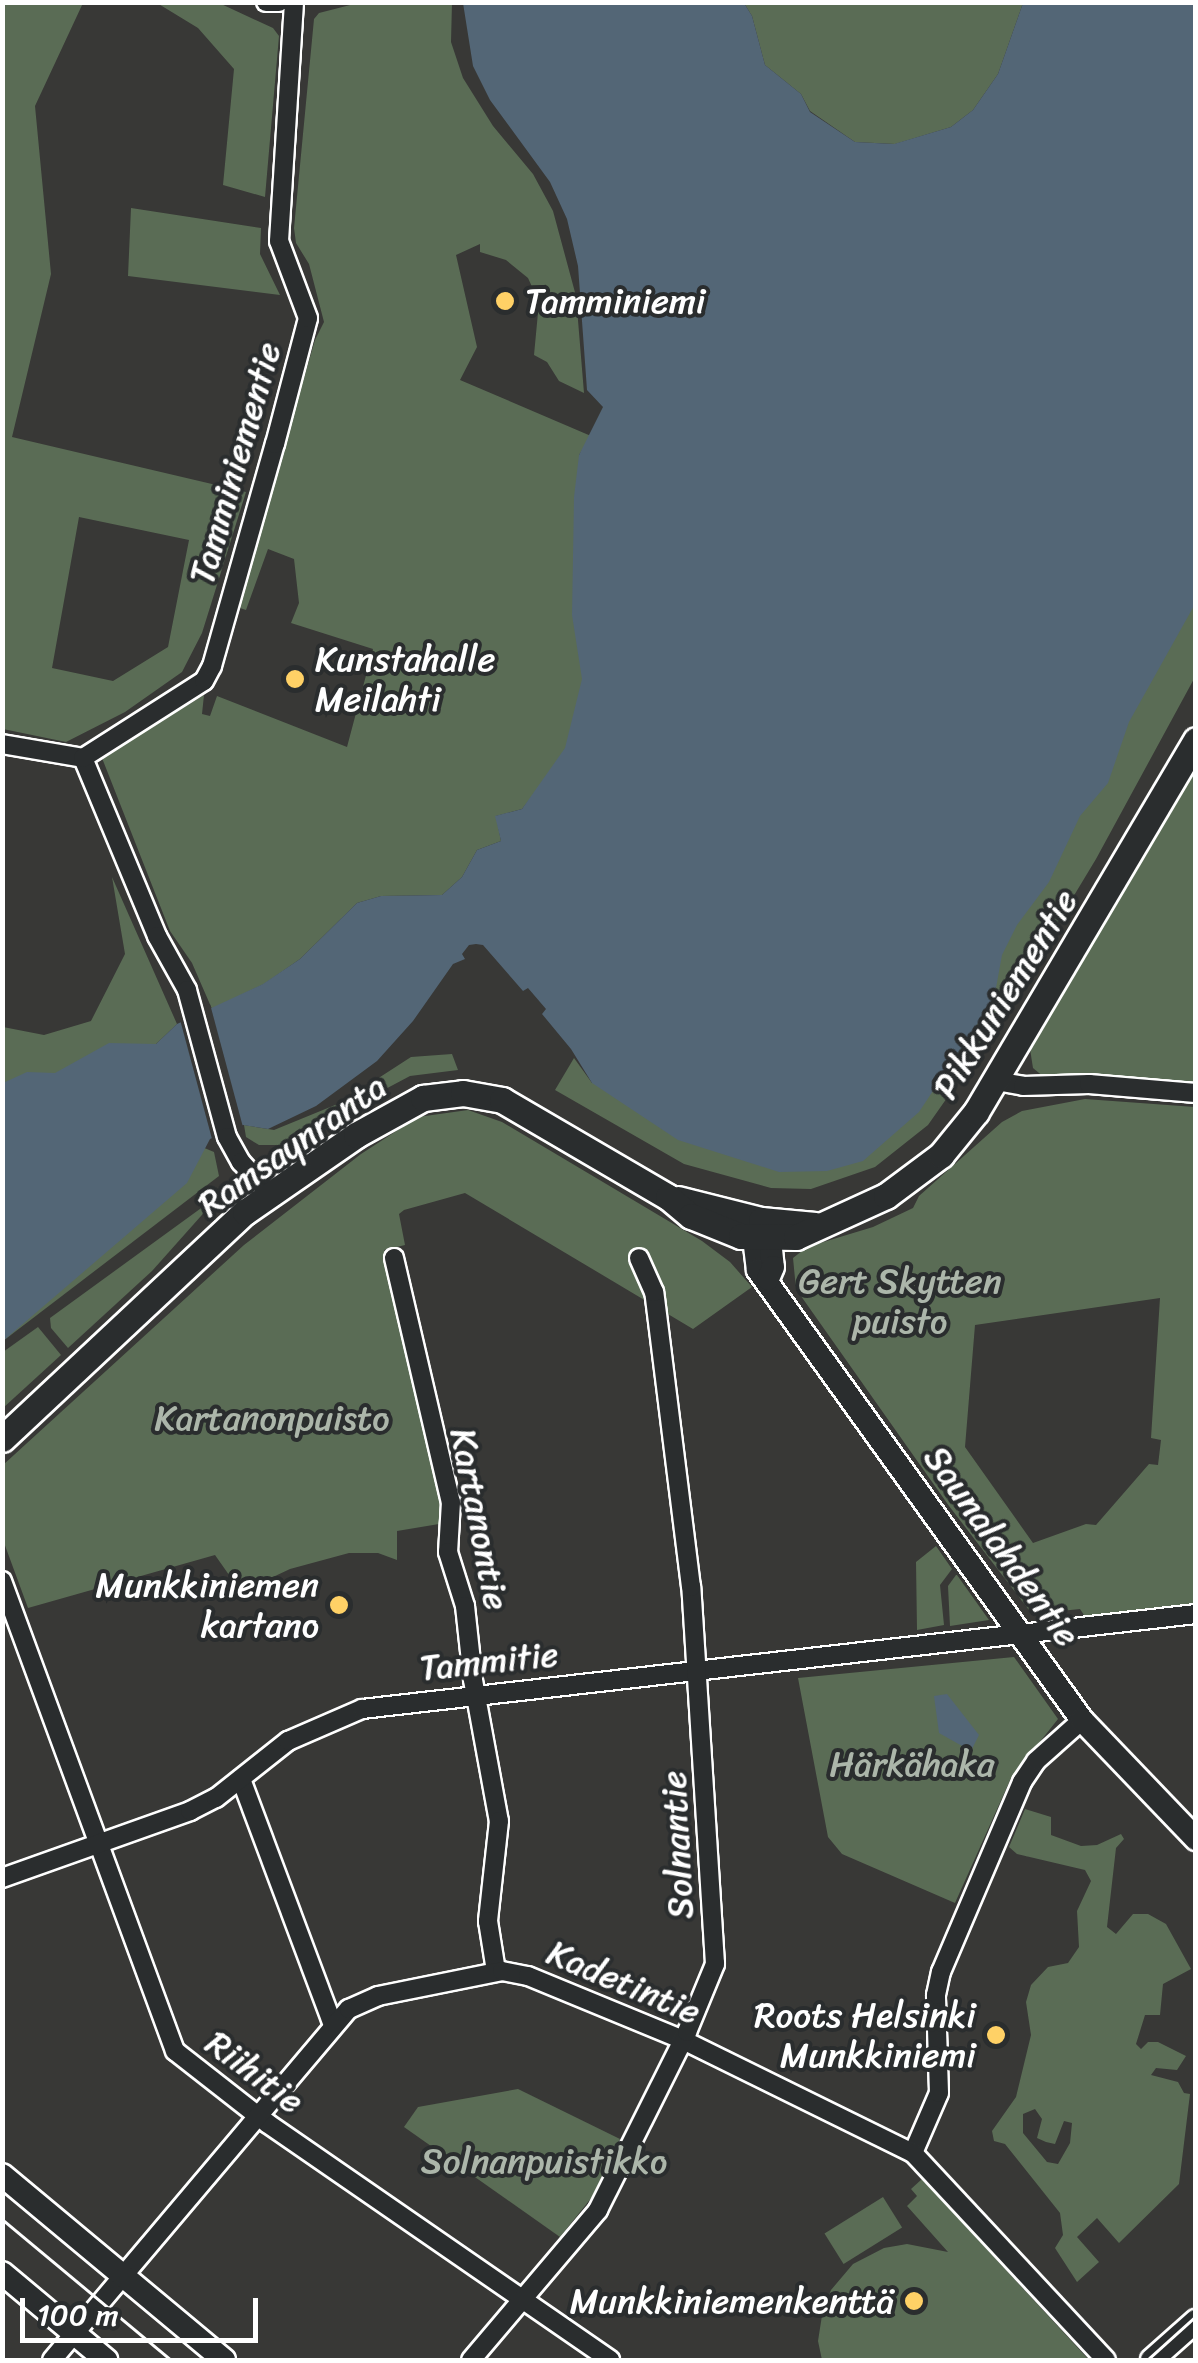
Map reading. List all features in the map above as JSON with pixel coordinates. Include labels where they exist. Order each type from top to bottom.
[{"type":"main road","name":"Pikkuniementie","points":[[762,1233],[815,1226],[886,1196],[941,1154],[996,1080],[1196,740]]},
{"type":"main road","name":"Ramsaynranta","points":[[2,1439],[147,1309],[214,1240],[270,1194],[410,1104],[437,1094],[488,1096],[517,1107],[668,1197],[762,1233]]},
{"type":"street","points":[[266,2],[280,2]]},
{"type":"street","name":"Tamminiementie","points":[[83,758],[204,681],[212,666],[275,444],[308,318],[278,241],[294,2]]},
{"type":"street","points":[[2,744],[83,758],[193,1009],[227,1138],[241,1162],[270,1194]]},
{"type":"street","points":[[996,1080],[1022,1086],[1089,1084],[1196,1092]]},
{"type":"street","name":"Saunalahdentie","points":[[762,1233],[758,1270],[1082,1720],[1196,1839]]},
{"type":"street","name":"Kartanontie","points":[[394,1258],[450,1502],[448,1552],[465,1606],[476,1696],[500,1821],[488,1929],[496,1971]]},
{"type":"street","name":"Solnantie","points":[[471,2360],[598,2210],[683,2040],[713,1972],[716,1953],[699,1669],[654,1292],[639,1258]]},
{"type":"street","name":"Riihitie","points":[[2,1580],[175,2052],[258,2116],[610,2360]]},
{"type":"street","name":"Tammitie","points":[[2,1878],[186,1813],[241,1779],[288,1741],[343,1714],[699,1669],[1196,1614]]},
{"type":"street","points":[[913,2153],[939,2092],[936,1995],[940,1972],[1022,1782],[1036,1761],[1082,1720]]},
{"type":"street","points":[[241,1779],[333,2025]]},
{"type":"street","name":"Kadetintie","points":[[52,2360],[333,2025],[367,1999],[496,1971],[528,1976],[683,2040],[913,2153],[1106,2360]]},
{"type":"street","points":[[2,2175],[224,2360]]},
{"type":"street","points":[[2,2273],[106,2360]]},
{"type":"street","points":[[1152,2360],[1196,2321]]},
{"type":"green space","points":[[3,2],[83,3],[35,106],[51,274],[12,437],[246,492],[202,633],[182,672],[125,712],[66,742],[3,729]],"holes":[[[79,517],[189,540],[168,647],[113,681],[52,668]]]},
{"type":"green space","points":[[157,3],[219,3],[273,28],[279,36],[265,197],[223,185],[234,69],[198,28]]},
{"type":"green space","points":[[358,3],[452,3],[451,42],[463,78],[493,126],[533,174],[553,211],[576,296],[584,393],[559,381],[547,362],[534,355],[539,302],[528,278],[506,260],[480,252],[480,244],[456,255],[477,347],[460,380],[591,436],[579,455],[608,699],[522,809],[496,816],[501,841],[477,850],[462,877],[442,895],[381,896],[357,903],[300,959],[264,984],[212,1009],[192,963],[170,931],[102,758],[204,695],[202,714],[210,716],[217,696],[347,747],[373,649],[291,623],[299,603],[294,559],[268,549],[246,610],[237,607],[315,340],[324,322],[309,264],[296,243],[294,228],[314,19],[319,13]]},
{"type":"green space","points":[[744,3],[1023,3],[998,74],[973,110],[951,127],[895,144],[855,142],[810,111],[801,94],[765,65],[752,16]]},
{"type":"green space","points":[[131,208],[261,228],[260,254],[280,295],[128,276]]},
{"type":"green space","points":[[1195,488],[1195,677],[1096,859],[982,1048],[928,1125],[875,1167],[811,1189],[771,1188],[684,1164],[555,1090],[574,1058],[592,1083],[981,995]]},
{"type":"green space","points":[[1195,762],[1195,1091],[1045,1078],[1033,1068],[1030,1049]]},
{"type":"green space","points":[[112,877],[177,1024],[156,1044],[3,1138],[3,1027],[44,1035],[91,1021],[125,954]]},
{"type":"green space","points":[[452,1054],[458,1070],[410,1076],[280,1145],[259,1145],[246,1137],[244,1125],[274,1130],[340,1103],[411,1057]]},
{"type":"green space","name":"Gert Skytten puisto","points":[[1085,1099],[1195,1107],[1195,1604],[1086,1618],[1080,1609],[1032,1614],[949,1506],[796,1289],[793,1258],[807,1247],[873,1227],[913,1208],[919,1196],[1002,1122],[1022,1111]],"holes":[[[1160,1298],[1151,1438],[1161,1440],[1158,1465],[1149,1464],[1096,1525],[1086,1524],[1033,1543],[965,1447],[975,1325]]]},
{"type":"green space","name":"Kartanonpuisto","points":[[468,1110],[502,1122],[702,1241],[730,1262],[752,1287],[693,1329],[465,1193],[404,1210],[399,1214],[405,1245],[384,1250],[394,1272],[445,1523],[397,1531],[397,1560],[378,1553],[349,1553],[290,1569],[241,1592],[215,1555],[28,1608],[3,1540],[3,1465],[244,1245],[361,1154],[418,1117]]},
{"type":"green space","points":[[202,1147],[214,1152],[219,1176],[3,1341],[3,1304]]},
{"type":"green space","points":[[204,1206],[209,1207],[152,1271],[68,1348],[51,1328],[50,1318]]},
{"type":"green space","points":[[38,1327],[61,1355],[3,1408],[3,1352]]},
{"type":"green space","points":[[936,1546],[952,1569],[940,1585],[944,1625],[917,1630],[916,1562]]},
{"type":"green space","points":[[956,1575],[989,1620],[950,1626],[948,1586]]},
{"type":"green space","name":"Härkähaka","points":[[1014,1657],[1058,1719],[1011,1778],[955,1903],[842,1854],[828,1837],[798,1678]]},
{"type":"green space","points":[[1025,1809],[1051,1817],[1051,1835],[1081,1846],[1097,1845],[1121,1834],[1124,1839],[1116,1848],[1107,1927],[1116,1934],[1133,1914],[1148,1914],[1166,1924],[1191,1969],[1163,1984],[1160,2015],[1145,2015],[1136,2044],[1141,2049],[1148,2042],[1158,2042],[1186,2056],[1177,2070],[1156,2068],[1151,2075],[1178,2082],[1184,2093],[1190,2094],[1179,2184],[1119,2243],[1097,2218],[1077,2237],[1099,2262],[1077,2282],[1055,2248],[1063,2235],[1060,2213],[1005,2144],[994,2141],[992,2131],[1016,2097],[1031,2035],[1026,2002],[1031,1985],[1048,1967],[1068,1963],[1079,1947],[1077,1911],[1091,1881],[1085,1870],[1017,1854],[1009,1847]],"holes":[[[1035,2109],[1042,2119],[1037,2138],[1055,2144],[1064,2121],[1072,2123],[1070,2143],[1058,2164],[1047,2162],[1023,2133],[1023,2114]]]},
{"type":"green space","name":"Solnanpuistikko","points":[[518,2089],[620,2139],[592,2197],[560,2237],[404,2127],[418,2107]]},
{"type":"green space","name":"Munkkiniemenkenttä","points":[[922,2179],[1089,2360],[822,2360],[818,2341],[823,2309],[831,2290],[853,2264],[884,2248],[907,2244],[948,2252],[907,2206],[917,2196],[911,2189]]},
{"type":"green space","points":[[883,2197],[902,2228],[844,2264],[824,2234]]},
{"type":"water","points":[[463,3],[744,3],[752,16],[765,65],[801,94],[810,112],[855,142],[894,144],[951,127],[973,110],[998,74],[1023,3],[1195,3],[1195,604],[1129,722],[1108,783],[1080,816],[1049,882],[1017,925],[1002,955],[994,999],[919,1112],[863,1161],[827,1171],[779,1172],[678,1140],[592,1083],[542,1014],[546,1009],[528,988],[523,991],[483,945],[469,945],[462,954],[465,959],[453,964],[413,1021],[377,1061],[316,1106],[268,1129],[243,1125],[210,1139],[187,1183],[3,1341],[3,1083],[27,1072],[55,1073],[109,1043],[156,1044],[177,1024],[263,984],[300,959],[357,903],[381,896],[442,895],[462,877],[477,850],[501,841],[495,816],[522,809],[565,748],[582,679],[572,615],[574,497],[579,455],[603,407],[587,390],[578,266],[567,219],[550,182],[490,100],[473,66]]},
{"type":"water","points":[[947,1694],[979,1735],[971,1751],[939,1733],[934,1696]]},
{"type":"pier","points":[[210,1004],[244,1131],[212,1139],[178,1013]]},
{"type":"tram line","points":[[2,2219],[171,2360]]},
{"type":"tram line","points":[[1147,2360],[1196,2316]]},
{"type":"place","name":"Tamminiemi","points":[[505,301]]},
{"type":"place","name":"Kunstahalle Meilahti","points":[[295,679]]},
{"type":"place","name":"Munkkiniemen kartano","points":[[339,1605]]},
{"type":"place","name":"Roots Helsinki Munkkiniemi","points":[[996,2035]]},
{"type":"place","name":"Munkkiniemenkenttä","points":[[914,2301]]}]
